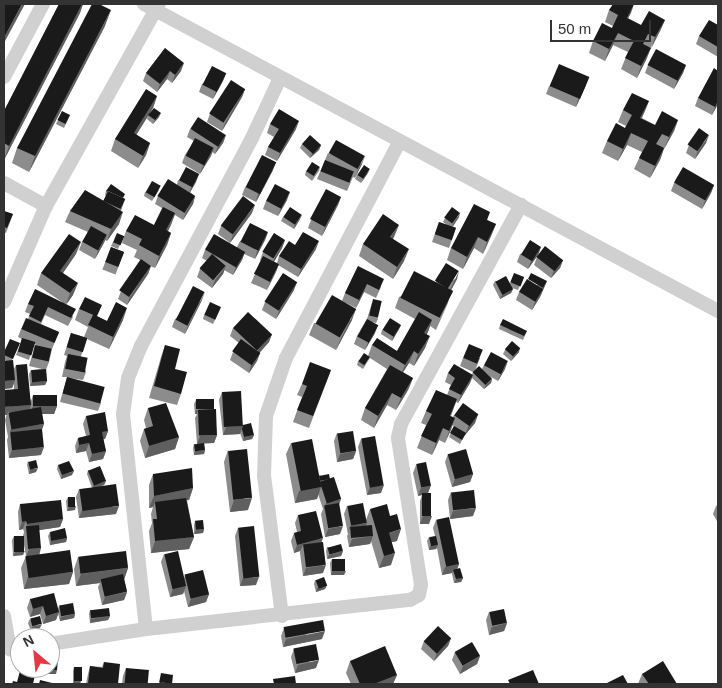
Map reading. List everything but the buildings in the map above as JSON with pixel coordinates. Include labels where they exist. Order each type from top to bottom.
[{"type":"street","points":[[4,77],[43,4]]},
{"type":"street","points":[[144,4],[158,7],[280,78],[718,311]]},
{"type":"street","points":[[4,302],[46,206],[158,7]]},
{"type":"street","points":[[146,630],[123,414],[128,378],[141,346],[252,138],[280,78]]},
{"type":"street","points":[[282,616],[264,476],[266,416],[286,358],[398,142]]},
{"type":"street","points":[[4,183],[46,206]]},
{"type":"street","points":[[60,643],[146,630],[410,600],[419,595],[421,585],[398,438],[401,424],[520,205]]},
{"type":"street","points":[[4,616],[10,644]]}]
